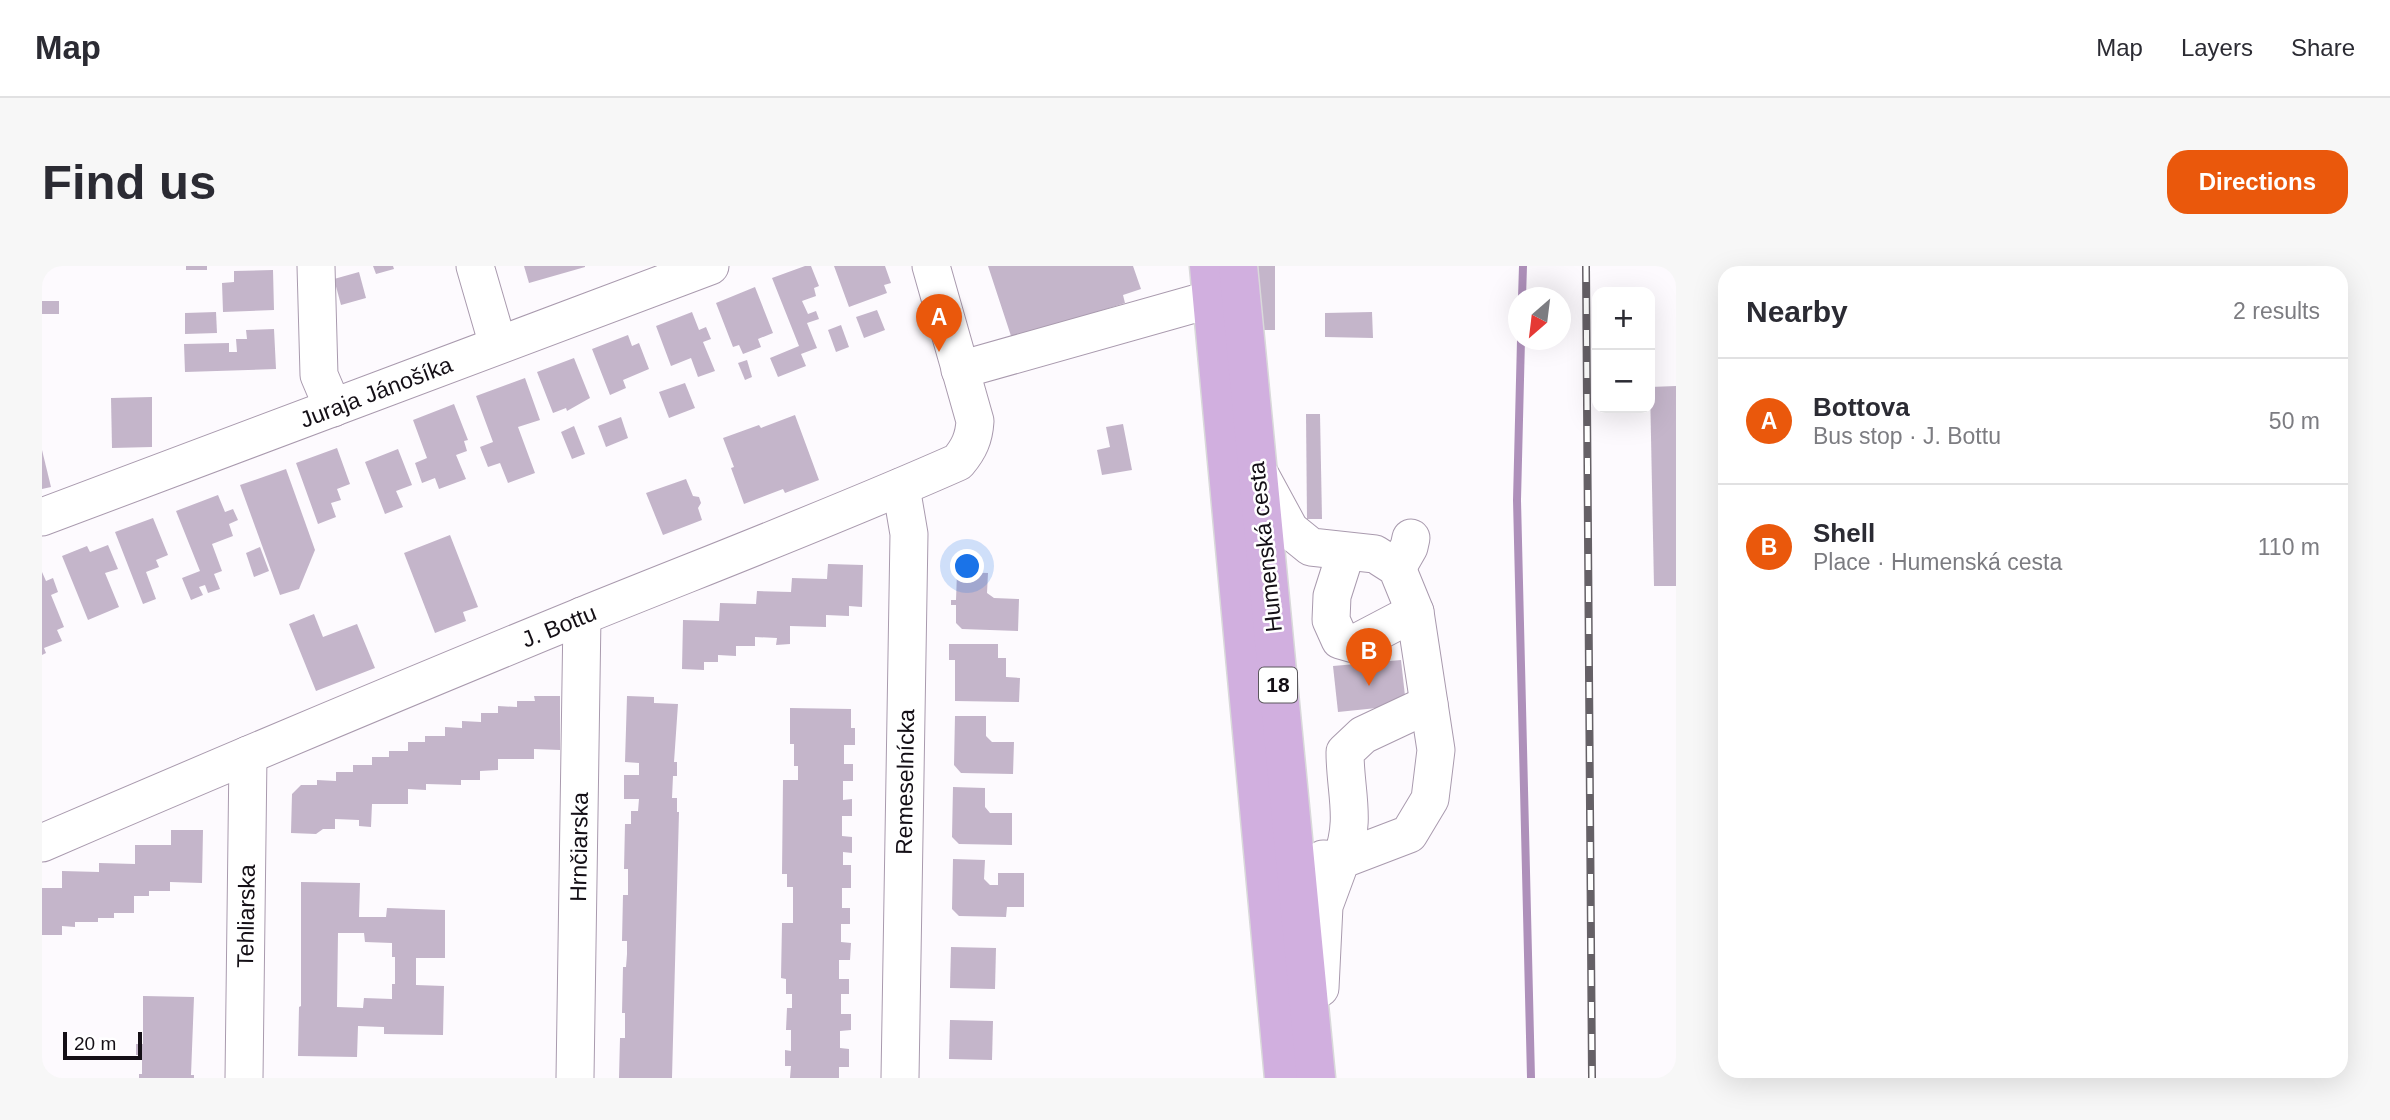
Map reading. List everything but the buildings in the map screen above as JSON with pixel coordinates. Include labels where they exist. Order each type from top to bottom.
[{"type":"main road","name":"Humenská cesta","points":[[1224,280],[1257,468],[1295,858],[1305,1076]]},
{"type":"main road","name":"Humenská cesta","points":[[1224,280],[1261,820],[1305,1076]]},
{"type":"street","points":[[316,266],[319,375],[333,408]]},
{"type":"street","points":[[475,266],[498,345]]},
{"type":"street","name":"Juraja Jánošíka","points":[[42,517],[710,266]]},
{"type":"street","name":"J. Bottu","points":[[42,843],[582,616],[958,462],[967,452],[974,436],[975,421],[931,266]]},
{"type":"street","points":[[956,356],[1224,280]]},
{"type":"street","points":[[1257,468],[1290,530],[1311,547],[1375,554],[1404,553],[1436,750],[1430,799],[1409,834],[1341,860],[1295,858],[1261,820]]},
{"type":"street","name":"Remeselnícka","points":[[900,1078],[909,534],[901,487]]},
{"type":"street","points":[[1346,552],[1332,596],[1331,620],[1340,640],[1354,644],[1415,612]]},
{"type":"street","name":"Hrnčiarska","points":[[575,1078],[582,616]]},
{"type":"street","points":[[1305,1076],[1324,906],[1347,844],[1351,811],[1345,775],[1345,752],[1363,735],[1429,704]]},
{"type":"street","name":"Tehliarska","points":[[244,1078],[248,755]]},
{"type":"waterway","points":[[1522,287],[1523,266]]},
{"type":"waterway","points":[[1521,350],[1517,500],[1531,1078]]},
{"type":"railway","points":[[1586,266],[1592,1078]]},
{"type":"place","name":"Bottova","points":[[939,352]]},
{"type":"place","name":"Shell","points":[[1369,686]]}]
